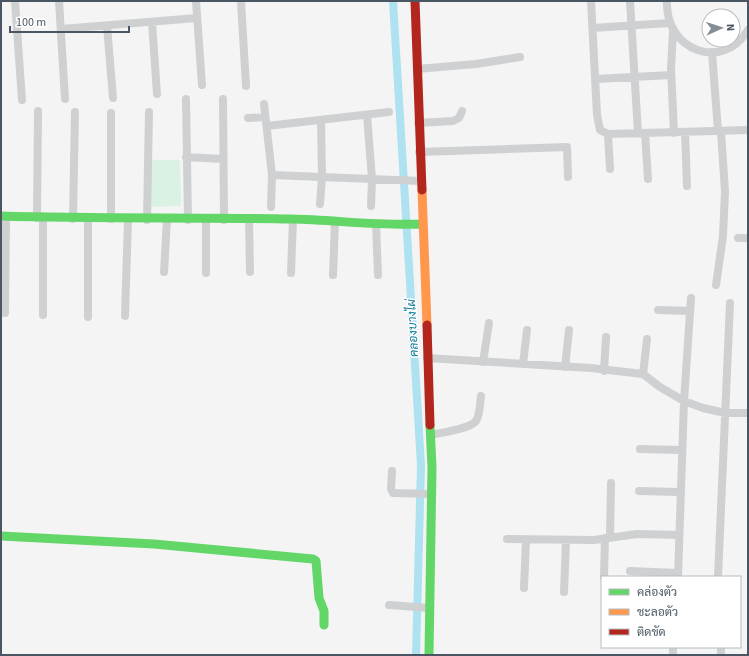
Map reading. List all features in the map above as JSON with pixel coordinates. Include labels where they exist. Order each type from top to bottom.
[{"type":"street","points":[[15,1],[22,100]]},
{"type":"street","points":[[59,1],[65,99]]},
{"type":"street","points":[[196,1],[202,85]]},
{"type":"street","points":[[241,1],[246,86]]},
{"type":"street","points":[[415,1],[419,152],[416,181],[427,358],[430,435],[426,608],[428,655]]},
{"type":"street","points":[[591,1],[598,126],[603,133],[674,133],[748,130]]},
{"type":"street","points":[[630,1],[634,78],[648,179]]},
{"type":"street","points":[[667,1],[666,12],[669,23],[678,38],[690,47],[702,51],[712,52],[732,46],[740,40],[748,30]]},
{"type":"street","points":[[61,29],[197,18]]},
{"type":"street","points":[[152,22],[157,94]]},
{"type":"street","points":[[593,28],[669,23]]},
{"type":"street","points":[[107,26],[113,98]]},
{"type":"street","points":[[673,31],[671,75],[674,133]]},
{"type":"street","points":[[712,52],[725,192],[723,236],[716,285]]},
{"type":"street","points":[[417,69],[476,64],[520,57]]},
{"type":"street","points":[[596,79],[671,75]]},
{"type":"street","points":[[186,99],[188,220]]},
{"type":"street","points":[[223,99],[224,220]]},
{"type":"street","points":[[264,104],[272,175],[271,207]]},
{"type":"street","points":[[38,111],[43,315]]},
{"type":"street","points":[[418,123],[453,121],[459,118],[462,111]]},
{"type":"street","points":[[73,219],[75,112]]},
{"type":"street","points":[[147,220],[149,112]]},
{"type":"street","points":[[267,126],[388,112]]},
{"type":"street","points":[[111,220],[112,113]]},
{"type":"street","points":[[367,115],[372,179],[371,206]]},
{"type":"street","points":[[248,118],[265,117]]},
{"type":"street","points":[[320,120],[322,177],[320,204]]},
{"type":"street","points":[[685,132],[687,186]]},
{"type":"street","points":[[608,134],[610,169]]},
{"type":"street","points":[[419,152],[567,147],[568,177]]},
{"type":"street","points":[[186,157],[223,159]]},
{"type":"street","points":[[272,175],[416,181]]},
{"type":"street","points":[[5,313],[3,217],[111,220],[293,219],[376,224],[419,224]]},
{"type":"street","points":[[88,219],[88,317]]},
{"type":"street","points":[[249,219],[250,272]]},
{"type":"street","points":[[291,273],[293,219]]},
{"type":"street","points":[[125,316],[128,220]]},
{"type":"street","points":[[164,272],[166,220]]},
{"type":"street","points":[[206,220],[206,273]]},
{"type":"street","points":[[334,275],[335,221]]},
{"type":"street","points":[[376,224],[378,275]]},
{"type":"street","points":[[738,238],[748,238]]},
{"type":"street","points":[[630,571],[678,575],[684,401],[691,298]]},
{"type":"street","points":[[718,576],[730,303]]},
{"type":"street","points":[[658,310],[690,312]]},
{"type":"street","points":[[482,362],[489,323]]},
{"type":"street","points":[[523,364],[527,330]]},
{"type":"street","points":[[565,367],[569,330]]},
{"type":"street","points":[[604,371],[606,337]]},
{"type":"street","points":[[643,374],[647,339]]},
{"type":"street","points":[[427,358],[565,367],[643,374],[660,388],[684,401],[703,408],[725,413],[748,413]]},
{"type":"street","points":[[430,435],[448,432],[472,425],[477,420],[481,396]]},
{"type":"street","points":[[640,449],[682,450]]},
{"type":"street","points":[[392,471],[391,489],[393,493],[428,494]]},
{"type":"street","points":[[604,576],[611,483]]},
{"type":"street","points":[[639,491],[680,492]]},
{"type":"street","points":[[507,539],[566,541],[636,534],[679,535]]},
{"type":"street","points":[[1,536],[154,544],[313,559],[316,561],[319,598],[324,611],[324,625]]},
{"type":"street","points":[[524,588],[526,540]]},
{"type":"street","points":[[564,592],[566,541]]},
{"type":"street","points":[[389,605],[426,608]]},
{"type":"green space","points":[[148,160],[180,160],[181,206],[148,207]]},
{"type":"waterway","name":"คลองบางไผ่","points":[[393,1],[421,465],[416,655]]},
{"type":"traffic: fast","points":[[1,216],[292,219],[390,224],[422,224]]},
{"type":"traffic: fast","points":[[429,655],[432,467],[430,425]]},
{"type":"traffic: fast","points":[[1,536],[154,544],[313,559],[316,561],[319,598],[324,611],[324,625]]},
{"type":"traffic: slow","points":[[422,190],[427,325]]},
{"type":"traffic: jam","points":[[415,1],[422,190]]},
{"type":"traffic: jam","points":[[427,325],[430,425]]}]
